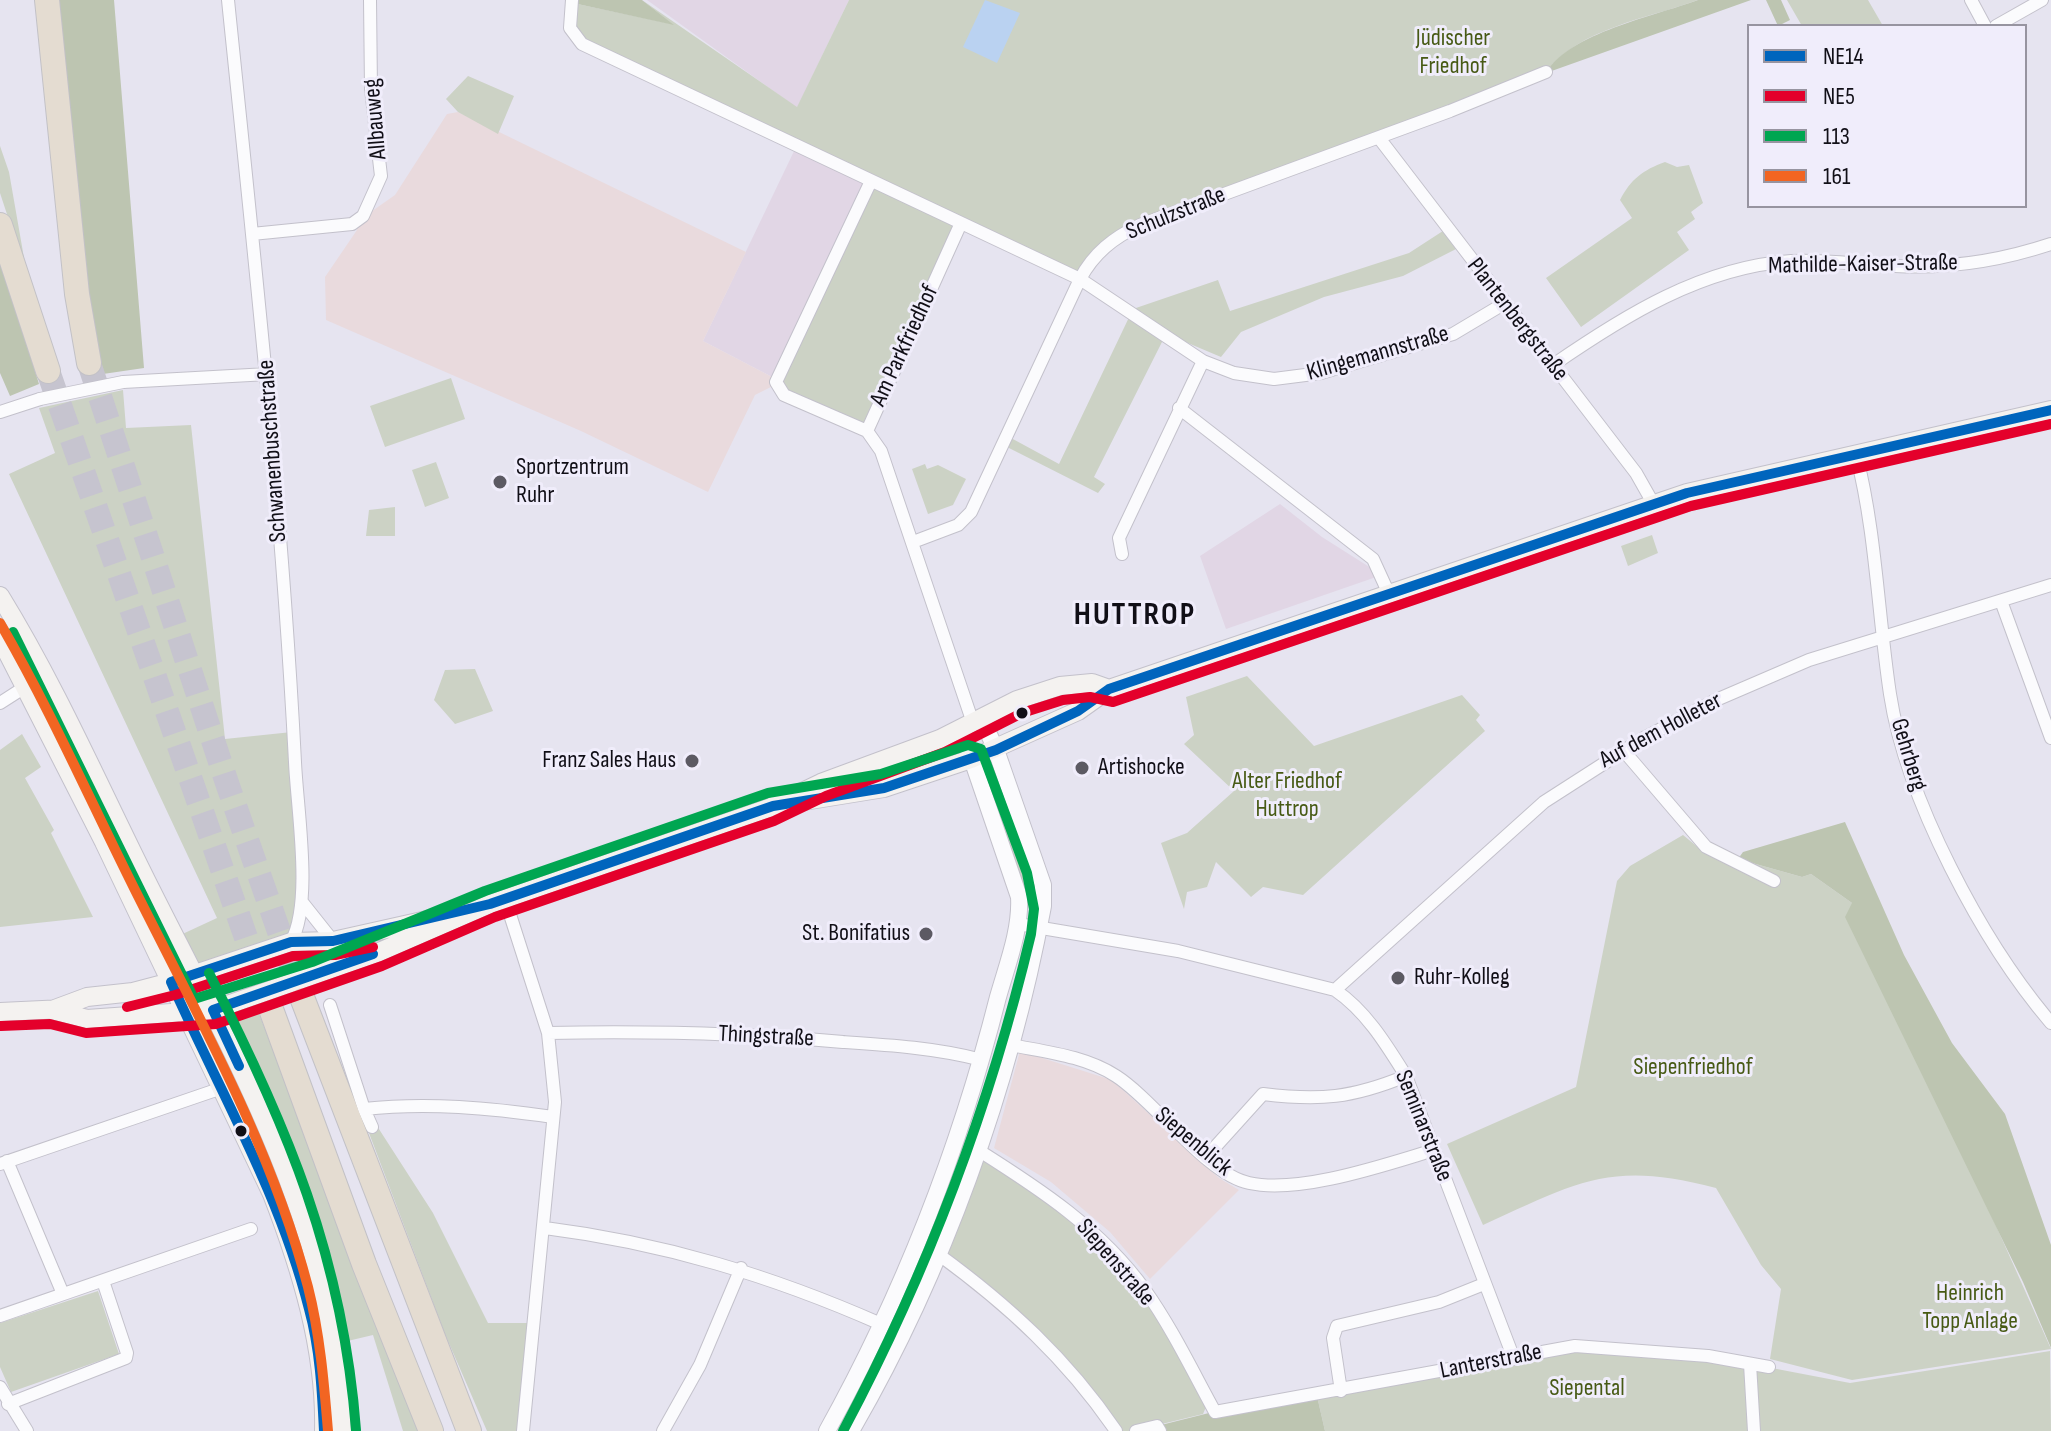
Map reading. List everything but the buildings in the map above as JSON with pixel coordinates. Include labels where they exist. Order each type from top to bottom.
[{"type":"highway","points":[[47,0],[77,294],[89,363]]},
{"type":"highway","points":[[0,225],[48,371]]},
{"type":"highway","points":[[303,1000],[469,1431]]},
{"type":"highway","points":[[272,1012],[364,1264],[431,1431]]},
{"type":"main road","points":[[773,806],[884,788],[971,759],[1078,711],[1109,689],[1653,503],[2051,410]]},
{"type":"main road","points":[[0,596],[47,680],[213,1010],[293,1187],[325,1294],[342,1431]]},
{"type":"main road","points":[[0,638],[250,1144],[299,1268],[316,1346],[324,1431]]},
{"type":"main road","points":[[0,1012],[52,1010],[87,1019],[186,1015],[213,1010],[377,953],[498,902],[773,806],[821,783],[972,724],[1017,700],[1060,686],[1092,683],[1109,689]]},
{"type":"main road","points":[[52,1010],[87,997],[174,989],[195,975],[291,942],[333,941],[498,902]]},
{"type":"street","name":"Schwanenbuschstraße","points":[[228,0],[268,374],[302,902],[291,942]]},
{"type":"street","name":"Allbauweg","points":[[252,234],[352,224],[363,216],[374,195],[380,166],[371,89],[370,0]]},
{"type":"street","points":[[572,0],[569,21],[574,37],[582,44],[1080,279]]},
{"type":"street","points":[[1971,0],[1984,24]]},
{"type":"street","points":[[2000,24],[2042,0]]},
{"type":"street","name":"Schulzstraße","points":[[913,542],[958,525],[971,512],[1080,279],[1100,251],[1127,231],[1379,138],[1546,72]]},
{"type":"street","name":"Plantenbergstraße","points":[[1379,138],[1636,473],[1653,503]]},
{"type":"street","name":"Am Parkfriedhof","points":[[871,181],[776,382],[784,395],[867,431],[961,223]]},
{"type":"street","name":"Mathilde-Kaiser-Straße","points":[[1553,365],[1652,303],[1742,269],[1792,261],[1894,266],[1967,264],[2051,244]]},
{"type":"street","name":"Klingemannstraße","points":[[1080,279],[1203,361],[1234,373],[1263,378],[1321,373],[1453,334],[1505,303]]},
{"type":"street","points":[[1122,554],[1119,538],[1203,361]]},
{"type":"street","points":[[0,412],[40,399],[123,382],[268,374]]},
{"type":"street","points":[[1179,408],[1373,559],[1389,594]]},
{"type":"street","points":[[827,1431],[881,1324],[935,1197],[982,1060],[1018,924],[1019,897],[971,759],[972,724],[881,451],[867,431]]},
{"type":"street","name":"Gehrberg","points":[[1856,454],[1900,740],[1919,793],[1981,920],[2017,979],[2051,1023]]},
{"type":"street","name":"Auf dem Holleter","points":[[1335,990],[1544,802],[1642,739],[1761,680],[1883,637],[2051,585]]},
{"type":"street","points":[[2001,601],[2051,738]]},
{"type":"street","points":[[0,703],[25,687]]},
{"type":"street","points":[[851,1431],[938,1254],[978,1150],[1011,1045],[1039,928],[1043,885],[996,750],[972,724]]},
{"type":"street","points":[[1623,750],[1706,847],[1774,881]]},
{"type":"street","points":[[302,902],[333,941]]},
{"type":"street","points":[[498,902],[548,1033],[554,1071],[545,1228],[523,1431]]},
{"type":"street","name":"Seminarstraße","points":[[1018,924],[1178,951],[1335,990],[1369,1021],[1406,1076],[1514,1359]]},
{"type":"street","points":[[330,1005],[372,1127]]},
{"type":"street","name":"Thingstraße","points":[[548,1033],[697,1032],[781,1036],[879,1045],[982,1060]]},
{"type":"street","name":"Siepenblick","points":[[1011,1045],[1079,1059],[1116,1076],[1235,1178],[1276,1184],[1344,1175],[1434,1150]]},
{"type":"street","points":[[1207,1156],[1263,1094],[1328,1099],[1372,1090],[1406,1076]]},
{"type":"street","points":[[63,1294],[3,1162],[222,1088]]},
{"type":"street","points":[[364,1109],[471,1107],[553,1117]]},
{"type":"street","points":[[250,1144],[271,1137]]},
{"type":"street","name":"Siepenstraße","points":[[978,1150],[1045,1192],[1100,1240],[1144,1290],[1215,1412]]},
{"type":"street","points":[[545,1228],[625,1239],[741,1268],[881,1324]]},
{"type":"street","points":[[0,1316],[251,1229]]},
{"type":"street","points":[[938,1254],[1025,1321],[1069,1368],[1116,1431]]},
{"type":"street","points":[[663,1431],[700,1365],[741,1268]]},
{"type":"street","points":[[8,1404],[126,1358],[103,1281]]},
{"type":"street","points":[[1341,1391],[1333,1338],[1337,1326],[1439,1302],[1484,1284]]},
{"type":"street","name":"Lanterstraße","points":[[1215,1412],[1595,1345],[1708,1356],[1769,1367]]},
{"type":"street","points":[[1750,1364],[1754,1431]]},
{"type":"street","points":[[0,1387],[27,1431]]},
{"type":"street","points":[[1136,1431],[1158,1428]]},
{"type":"shaded area","points":[[647,0],[849,0],[797,108]]},
{"type":"shaded area","points":[[458,112],[746,252],[703,341],[774,378],[773,386],[755,395],[708,492],[581,431],[326,320],[325,277],[357,230],[355,223],[395,195],[447,114]]},
{"type":"shaded area","points":[[796,147],[870,182],[774,378],[703,341]]},
{"type":"shaded area","points":[[1280,504],[1322,537],[1382,575],[1226,629],[1200,556]]},
{"type":"shaded area","points":[[1020,1051],[1112,1080],[1219,1178],[1239,1190],[1150,1279],[1110,1232],[1051,1182],[994,1148]]},
{"type":"green space","points":[[58,0],[114,0],[144,368],[103,374],[88,291]]},
{"type":"green space","points":[[573,0],[642,0],[674,25],[573,3]]},
{"type":"green space","name":"Jüdischer Friedhof","points":[[642,0],[797,107],[849,0],[1698,0],[1595,35],[1560,57],[1546,72],[1138,224],[1079,278],[582,42],[571,21],[573,3],[672,24]]},
{"type":"green space","points":[[1698,0],[1751,0],[1546,73],[1557,59],[1593,37]]},
{"type":"green space","points":[[1766,0],[1781,0],[1790,20],[1777,24]]},
{"type":"green space","points":[[1787,0],[1868,0],[1882,24],[1801,24]]},
{"type":"green space","points":[[468,76],[514,96],[498,134],[458,112],[446,99]]},
{"type":"green space","points":[[0,146],[9,172],[27,275],[0,193]]},
{"type":"green space","points":[[1665,162],[1677,167],[1689,165],[1703,203],[1691,212],[1695,219],[1677,232],[1689,250],[1581,327],[1546,278],[1632,218],[1620,200],[1624,193],[1638,176]]},
{"type":"green space","points":[[871,182],[961,223],[866,430],[783,393],[778,377]]},
{"type":"green space","points":[[1446,229],[1460,247],[1403,276],[1324,297],[1241,332],[1221,357],[1176,338],[1162,342],[1094,477],[1105,484],[1098,493],[1007,447],[1011,438],[1059,464],[1133,309],[1218,280],[1230,311],[1409,253]]},
{"type":"green space","points":[[0,259],[39,384],[10,396],[0,373]]},
{"type":"green space","points":[[451,378],[465,419],[385,447],[370,406]]},
{"type":"green space","points":[[123,390],[126,428],[191,425],[225,739],[292,732],[298,932],[196,974],[176,937],[217,918],[9,474],[55,453],[39,408]]},
{"type":"green space","points":[[436,462],[449,498],[425,507],[412,470]]},
{"type":"green space","points":[[925,464],[927,469],[938,465],[966,479],[953,505],[928,514],[912,469]]},
{"type":"green space","points":[[395,507],[395,536],[366,536],[369,510]]},
{"type":"green space","points":[[1652,535],[1658,553],[1628,566],[1621,546]]},
{"type":"green space","points":[[475,669],[493,711],[455,724],[434,700],[445,670]]},
{"type":"green space","name":"Alter Friedhof Huttrop","points":[[1247,676],[1314,746],[1462,695],[1480,715],[1476,720],[1485,731],[1303,895],[1263,887],[1251,897],[1216,862],[1207,887],[1187,892],[1184,909],[1161,843],[1187,833],[1234,791],[1184,744],[1194,735],[1186,697]]},
{"type":"green space","points":[[22,734],[41,767],[25,778],[54,830],[51,833],[93,917],[0,927],[0,750]]},
{"type":"green space","points":[[990,760],[1037,900],[1027,904],[978,765]]},
{"type":"green space","points":[[1845,822],[1904,955],[1952,1043],[2005,1114],[2051,1245],[2051,1348],[2023,1282],[1845,917],[1852,903],[1811,874],[1802,877],[1738,859],[1743,852]]},
{"type":"green space","name":"Siepenfriedhof","points":[[1683,835],[1705,853],[1739,869],[1738,859],[1802,877],[1811,874],[1852,903],[2051,1349],[1852,1380],[1770,1359],[1781,1289],[1761,1265],[1716,1188],[1648,1176],[1595,1180],[1545,1197],[1483,1225],[1447,1144],[1576,1087],[1617,881],[1630,866]]},
{"type":"green space","points":[[253,998],[418,1431],[403,1431],[373,1335],[335,1344],[308,1301],[194,1030],[219,1022],[215,1011]]},
{"type":"green space","points":[[377,1126],[433,1213],[488,1323],[534,1323],[523,1431],[487,1431],[445,1334],[369,1133]]},
{"type":"green space","points":[[977,1154],[1066,1217],[1124,1273],[1141,1294],[1175,1350],[1206,1407],[1203,1414],[1133,1431],[1117,1431],[1061,1357],[939,1254]]},
{"type":"green space","points":[[98,1291],[119,1354],[11,1392],[0,1367],[0,1323]]},
{"type":"green space","name":"Siepental","points":[[1575,1347],[1709,1356],[1850,1383],[2050,1351],[2051,1431],[1325,1431],[1317,1396]]},
{"type":"green space","points":[[1317,1396],[1325,1431],[1160,1431],[1157,1426],[1217,1411]]},
{"type":"water","points":[[985,0],[1020,13],[997,63],[963,47]]},
{"type":"tunnel","points":[[89,363],[227,783],[303,1000]]},
{"type":"tunnel","points":[[48,371],[272,1012]]},
{"type":"transit line","name":"NE14","points":[[324,1431],[316,1339],[297,1266],[265,1183],[171,982],[291,942],[333,941],[490,904],[773,806],[884,788],[996,750],[1078,711],[1109,689],[1687,493],[2051,410]]},
{"type":"transit line","name":"NE5","points":[[1,1026],[50,1024],[86,1033],[216,1024],[382,966],[495,917],[774,821],[826,796],[945,752],[1022,713],[1063,700],[1090,697],[1113,702],[1691,506],[2051,424]]},
{"type":"transit line","name":"161","points":[[0,623],[53,721],[254,1133],[293,1235],[308,1287],[321,1359],[328,1431]]},
{"type":"transit line","name":"113","points":[[13,632],[194,999],[312,962],[485,891],[768,793],[881,774],[968,745],[981,749],[1027,873],[1034,909],[1031,934],[996,1063],[953,1189],[902,1312],[843,1431]]},
{"type":"transit line","name":"NE5","points":[[127,1007],[175,995],[293,956],[335,955],[373,947]]},
{"type":"transit line","name":"NE14","points":[[239,1066],[213,1010],[373,954]]},
{"type":"transit line","name":"113","points":[[209,973],[263,1084],[307,1194],[339,1307],[356,1430]]},
{"type":"place","name":"Sportzentrum Ruhr","points":[[500,482]]},
{"type":"place","name":"Franz Sales Haus","points":[[692,761]]},
{"type":"place","name":"Artishocke","points":[[1082,768]]},
{"type":"place","name":"St. Bonifatius","points":[[926,934]]},
{"type":"place","name":"Ruhr-Kolleg","points":[[1398,978]]},
{"type":"district","name":"HUTTROP","points":[[1135,616]]},
{"type":"park label","name":"Heinrich Topp Anlage","points":[[1970,1308]]}]
